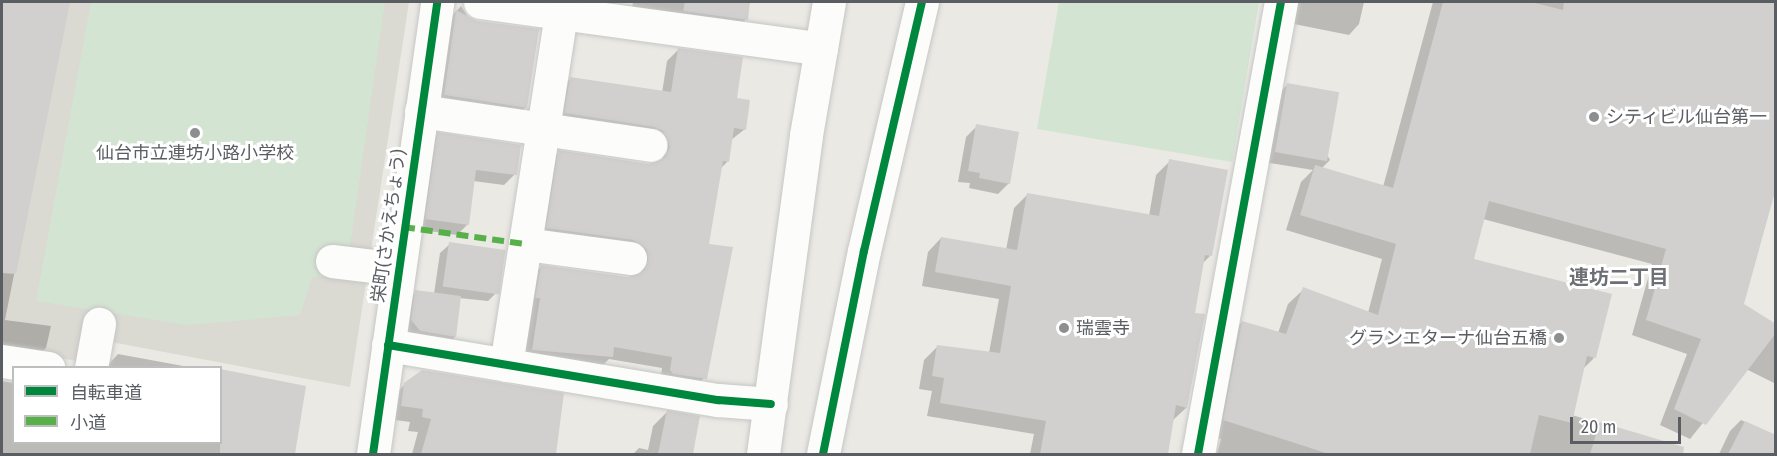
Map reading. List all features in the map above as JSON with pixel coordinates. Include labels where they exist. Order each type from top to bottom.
[{"type":"street","name":"栄町(さかえちょう)","points":[[373,454],[397,269],[437,2]]},
{"type":"street","points":[[480,2],[574,9],[821,49]]},
{"type":"street","points":[[763,454],[829,2]]},
{"type":"street","points":[[824,454],[864,251],[922,2]]},
{"type":"street","points":[[1198,454],[1281,2]]},
{"type":"street","points":[[506,364],[543,129],[574,9]]},
{"type":"street","points":[[421,111],[651,145]]},
{"type":"street","points":[[525,243],[630,258]]},
{"type":"street","points":[[332,261],[397,269]]},
{"type":"street","points":[[91,366],[99,324]]},
{"type":"street","points":[[388,345],[718,400],[771,404]]},
{"type":"street","points":[[2,361],[35,366]]},
{"type":"shaded area","name":"仙台市立連坊小路小学校","points":[[2,2],[409,2],[350,387],[106,341],[99,364],[2,350]]},
{"type":"green space","name":"仙台市立連坊小路小学校","points":[[91,2],[385,2],[346,275],[312,277],[300,315],[188,325],[36,301]]},
{"type":"green space","points":[[1059,2],[1259,2],[1232,162],[1037,129]]},
{"type":"building","points":[[2,2],[70,2],[16,274],[2,273]]},
{"type":"building","points":[[685,2],[750,2],[748,20],[683,11]]},
{"type":"building","points":[[1443,2],[1531,2],[1563,10],[1564,2],[1776,2],[1776,188],[1744,304],[1776,324],[1776,333],[1706,425],[1674,409],[1701,339],[1646,320],[1666,249],[1489,201],[1474,259],[1612,294],[1596,358],[1587,356],[1572,423],[1539,415],[1530,454],[1329,454],[1223,420],[1242,321],[1286,334],[1303,287],[1378,315],[1396,244],[1300,215],[1315,165],[1393,188]]},
{"type":"building","points":[[456,10],[477,21],[539,29],[527,108],[444,95]]},
{"type":"building","points":[[678,48],[743,57],[737,98],[750,100],[746,130],[734,128],[729,162],[723,161],[709,244],[733,247],[707,379],[673,374],[670,370],[672,357],[614,347],[613,357],[532,350],[540,298],[535,298],[541,265],[628,277],[644,270],[648,261],[647,250],[633,240],[546,228],[558,150],[649,164],[665,157],[670,147],[663,131],[654,127],[564,113],[570,77],[671,92]]},
{"type":"building","points":[[1287,83],[1339,92],[1327,161],[1275,152]]},
{"type":"building","points":[[976,124],[1019,132],[1010,184],[979,178],[980,173],[968,171]]},
{"type":"building","points":[[437,132],[521,145],[517,175],[476,170],[469,225],[425,219]]},
{"type":"building","points":[[1169,159],[1228,170],[1212,256],[1205,255],[1195,313],[1205,314],[1187,408],[1176,405],[1168,454],[1040,454],[1046,421],[940,403],[944,378],[932,376],[937,345],[1000,353],[1011,286],[935,272],[941,237],[1017,250],[1027,193],[1159,216]]},
{"type":"building","points":[[449,242],[505,250],[499,294],[443,287]]},
{"type":"building","points":[[415,290],[461,296],[456,337],[420,331],[411,320]]},
{"type":"building","points":[[222,369],[306,386],[295,454],[220,454]]},
{"type":"building","points":[[422,370],[564,393],[556,454],[421,454],[431,419],[422,417],[423,409],[401,406],[404,383]]},
{"type":"building","points":[[667,410],[700,416],[693,454],[658,454]]},
{"type":"building","points":[[1745,421],[1776,435],[1776,454],[1728,454]]},
{"type":"building","points":[[1600,422],[1684,447],[1683,454],[1590,454]]},
{"type":"marked path","points":[[403,227],[525,244]]},
{"type":"cycle path","points":[[373,454],[437,2]]},
{"type":"cycle path","points":[[823,454],[864,251],[922,2]]},
{"type":"cycle path","points":[[1198,454],[1281,2]]},
{"type":"cycle path","points":[[388,345],[718,400],[771,404]]},
{"type":"place","name":"シティビル仙台第一","points":[[1594,117]]},
{"type":"place","name":"仙台市立連坊小路小学校","points":[[195,133]]},
{"type":"place","name":"瑞雲寺","points":[[1064,328]]},
{"type":"place","name":"グランエターナ仙台五橋","points":[[1559,338]]},
{"type":"district","name":"連坊二丁目","points":[[1619,277]]}]
